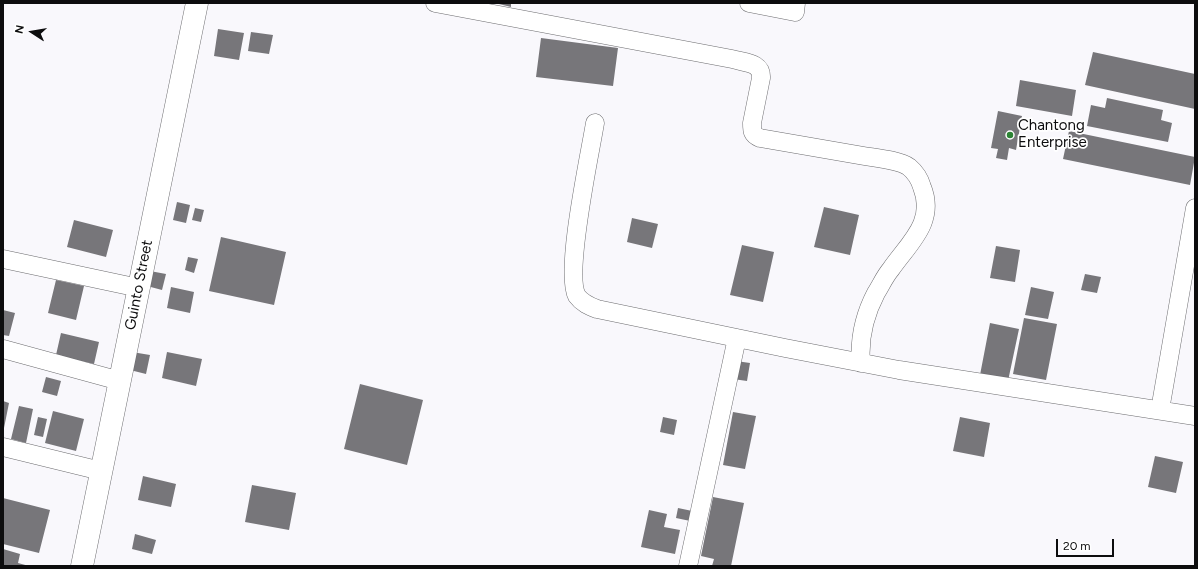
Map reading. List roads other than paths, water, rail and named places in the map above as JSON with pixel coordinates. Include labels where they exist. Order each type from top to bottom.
[{"type":"street","name":"Guinto Street","points":[[82,566],[196,3]]},
{"type":"street","points":[[435,3],[732,59],[758,66],[762,72],[762,78],[752,123],[752,131],[754,136],[884,160],[908,167],[920,179],[925,192],[926,207],[924,221],[919,233],[890,270],[876,294],[867,316],[862,334],[860,349],[861,363]]},
{"type":"street","points":[[749,3],[795,12],[796,3]]},
{"type":"street","points":[[595,123],[580,209],[574,255],[573,281],[577,295],[585,304],[597,309],[861,363],[1195,416]]},
{"type":"street","points":[[1160,410],[1195,208]]},
{"type":"street","points":[[3,259],[139,288]]},
{"type":"street","points":[[688,566],[737,338]]},
{"type":"street","points":[[3,349],[120,380]]},
{"type":"street","points":[[3,447],[101,471]]},
{"type":"place","name":"Chantong Enterprise","points":[[1010,135]]}]
